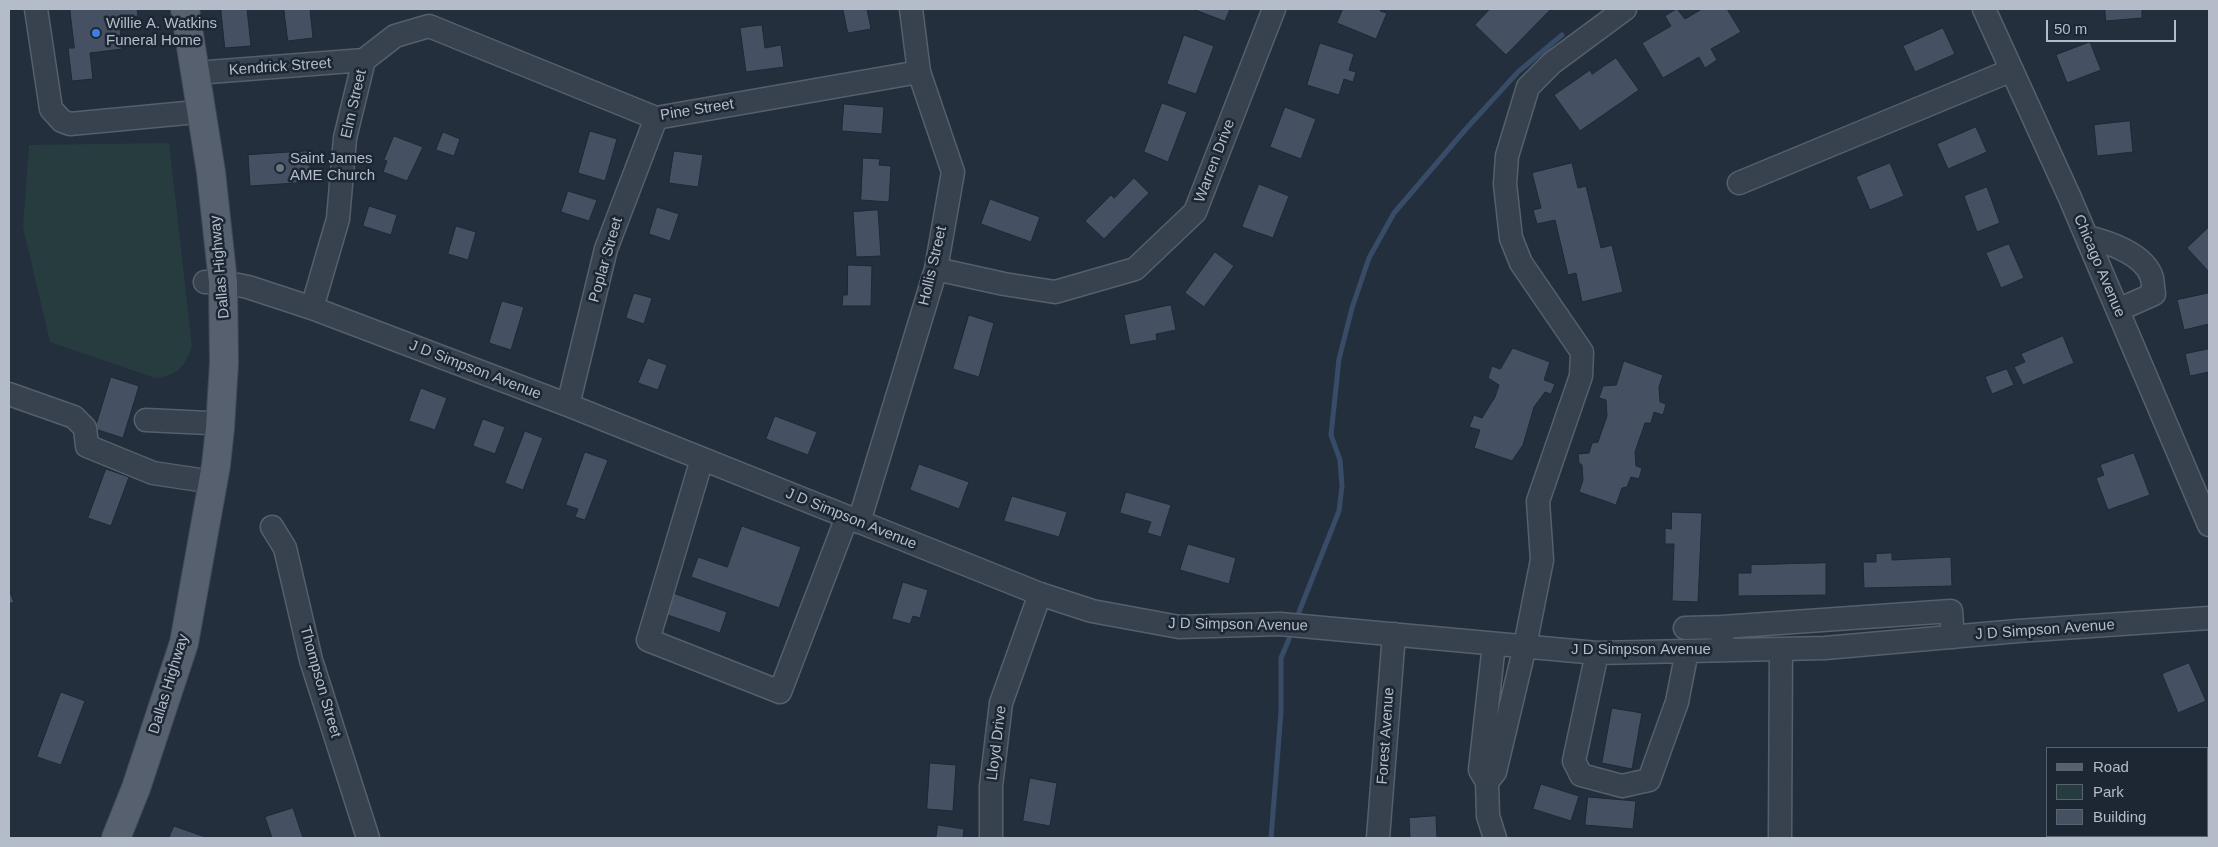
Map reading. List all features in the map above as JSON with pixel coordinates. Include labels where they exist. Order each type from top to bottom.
[{"type":"main road","name":"Dallas Highway","points":[[173,9],[186,113],[214,282],[209,364],[209,481]]},
{"type":"main road","name":"Dallas Highway","points":[[116,838],[136,788],[184,643],[204,525],[224,363],[214,282],[196,73],[185,9]]},
{"type":"street","points":[[36,9],[50,109],[62,121],[70,124],[186,113]]},
{"type":"street","name":"Hollis Street","points":[[702,459],[648,640],[780,692],[853,519],[936,269],[953,172],[919,72],[911,9]]},
{"type":"street","name":"Warren Drive","points":[[936,269],[1004,284],[1055,292],[1136,269],[1195,212],[1274,9]]},
{"type":"street","points":[[1487,782],[1495,772],[1525,646],[1542,560],[1538,501],[1581,376],[1582,352],[1517,255],[1511,238],[1507,211],[1505,184],[1507,156],[1528,87],[1552,63],[1625,9]]},
{"type":"street","name":"Chicago Avenue","points":[[1984,9],[2087,237],[2209,525]]},
{"type":"street","name":"Pine Street","points":[[429,26],[656,118],[919,72]]},
{"type":"street","name":"Elm Street","points":[[312,308],[338,219],[345,138],[364,60],[395,36],[429,26]]},
{"type":"street","name":"Kendrick Street","points":[[196,73],[364,60]]},
{"type":"street","points":[[1740,183],[2012,70]]},
{"type":"street","name":"Poplar Street","points":[[568,405],[606,249],[656,118]]},
{"type":"street","points":[[2087,237],[2105,241],[2138,259],[2151,276],[2154,294],[2118,310]]},
{"type":"street","name":"J D Simpson Avenue","points":[[214,282],[248,287],[312,308],[568,405],[1040,594],[1092,611],[1179,626],[1280,624],[1597,653],[1825,648],[2209,618]]},
{"type":"street","points":[[9,394],[74,417],[85,428],[87,446],[153,473],[209,481]]},
{"type":"street","points":[[146,420],[208,422]]},
{"type":"street","name":"Thompson Street","points":[[272,527],[285,548],[311,660],[368,838]]},
{"type":"street","name":"Lloyd Drive","points":[[991,838],[991,786],[1001,703],[1040,594]]},
{"type":"street","points":[[1685,628],[1951,611],[1953,637]]},
{"type":"street","points":[[1722,627],[1723,650]]},
{"type":"street","name":"Forest Avenue","points":[[1378,838],[1394,634]]},
{"type":"street","points":[[1494,644],[1480,770],[1487,782],[1488,816],[1495,838]]},
{"type":"street","points":[[1780,838],[1781,649]]},
{"type":"street","points":[[1597,653],[1574,761],[1581,775],[1622,786],[1649,780],[1677,702],[1687,651]]},
{"type":"green space","points":[[169,143],[192,346],[183,365],[175,373],[155,378],[50,342],[23,227],[29,145]]},
{"type":"building","name":"Willie A. Watkins Funeral Home","points":[[70,9],[137,9],[138,16],[119,18],[122,49],[90,53],[93,79],[72,81],[68,48],[74,48]]},
{"type":"building","points":[[221,9],[247,9],[251,46],[225,48]]},
{"type":"building","points":[[284,9],[310,9],[313,38],[288,41]]},
{"type":"building","points":[[843,9],[867,9],[871,29],[848,33]]},
{"type":"building","points":[[1193,9],[1230,9],[1225,21]]},
{"type":"building","points":[[1343,9],[1381,9],[1380,11],[1387,13],[1376,39],[1337,23]]},
{"type":"building","points":[[1490,9],[1551,9],[1506,55],[1475,25]]},
{"type":"building","points":[[1677,9],[1685,19],[1702,9],[1727,9],[1741,32],[1711,49],[1717,60],[1705,68],[1699,57],[1663,78],[1642,43],[1671,26],[1665,16]]},
{"type":"building","points":[[2105,9],[2142,9],[2142,18],[2106,21]]},
{"type":"building","points":[[762,25],[765,48],[781,45],[784,67],[746,72],[740,28]]},
{"type":"building","points":[[1943,28],[1955,54],[1915,72],[1903,46]]},
{"type":"building","points":[[1184,35],[1214,46],[1196,94],[1167,84]]},
{"type":"building","points":[[2090,42],[2101,70],[2067,83],[2056,55]]},
{"type":"building","points":[[1320,43],[1354,54],[1349,70],[1356,72],[1353,82],[1344,79],[1339,95],[1307,85]]},
{"type":"building","points":[[1616,58],[1639,90],[1580,131],[1554,95],[1590,70],[1592,74]]},
{"type":"building","points":[[1162,103],[1187,112],[1168,162],[1144,152]]},
{"type":"building","points":[[844,104],[884,107],[882,134],[842,131]]},
{"type":"building","points":[[1285,107],[1316,119],[1301,159],[1270,147]]},
{"type":"building","points":[[2130,121],[2133,152],[2097,156],[2094,125]]},
{"type":"building","points":[[1976,127],[1987,152],[1948,169],[1937,144]]},
{"type":"building","points":[[590,131],[617,139],[605,181],[578,173]]},
{"type":"building","points":[[443,132],[460,139],[454,156],[436,150]]},
{"type":"building","points":[[394,136],[423,147],[407,181],[383,172],[387,161],[384,160]]},
{"type":"building","name":"Saint James AME Church","points":[[309,151],[311,182],[250,186],[248,155]]},
{"type":"building","points":[[674,151],[703,155],[698,187],[669,183]]},
{"type":"building","points":[[863,158],[880,159],[879,165],[891,166],[889,202],[861,200]]},
{"type":"building","points":[[1572,163],[1578,188],[1586,186],[1601,248],[1612,245],[1623,292],[1582,302],[1576,273],[1568,275],[1555,220],[1537,224],[1533,210],[1541,208],[1532,173]]},
{"type":"building","points":[[1890,163],[1904,196],[1870,210],[1856,177]]},
{"type":"building","points":[[1134,178],[1149,193],[1104,239],[1085,221],[1111,195],[1114,198]]},
{"type":"building","points":[[1259,184],[1289,196],[1273,238],[1242,227]]},
{"type":"building","points":[[1987,187],[2000,223],[1977,232],[1964,196]]},
{"type":"building","points":[[568,191],[597,200],[589,221],[561,212]]},
{"type":"building","points":[[990,199],[1040,217],[1031,242],[981,224]]},
{"type":"building","points":[[369,206],[397,215],[391,235],[363,226]]},
{"type":"building","points":[[657,207],[679,214],[670,241],[649,234]]},
{"type":"building","points":[[878,210],[881,256],[856,257],[853,212]]},
{"type":"building","points":[[456,226],[476,232],[468,260],[448,254]]},
{"type":"building","points":[[2209,227],[2209,272],[2187,248]]},
{"type":"building","points":[[2009,244],[2024,278],[2001,288],[1986,253]]},
{"type":"building","points":[[1215,252],[1234,266],[1204,307],[1185,293]]},
{"type":"building","points":[[848,265],[872,266],[871,306],[842,306],[843,295],[847,295]]},
{"type":"building","points":[[634,293],[652,298],[644,324],[626,318]]},
{"type":"building","points":[[2209,293],[2209,324],[2184,330],[2177,300]]},
{"type":"building","points":[[502,301],[524,307],[511,350],[489,343]]},
{"type":"building","points":[[1171,305],[1176,330],[1156,334],[1157,340],[1130,345],[1124,315]]},
{"type":"building","points":[[969,315],[994,323],[979,377],[953,369]]},
{"type":"building","points":[[2063,336],[2074,363],[2023,385],[2014,367],[2025,362],[2021,354]]},
{"type":"building","points":[[1513,348],[1550,362],[1544,380],[1555,384],[1551,394],[1545,392],[1534,407],[1523,445],[1512,461],[1474,448],[1480,430],[1469,427],[1474,415],[1482,418],[1495,397],[1499,385],[1488,378],[1492,366],[1500,369]]},
{"type":"building","points":[[2209,349],[2209,372],[2190,376],[2185,354]]},
{"type":"building","points":[[648,358],[667,365],[658,390],[638,383]]},
{"type":"building","points":[[1624,361],[1663,375],[1659,387],[1660,402],[1666,404],[1663,415],[1654,412],[1651,423],[1645,423],[1635,452],[1636,466],[1642,468],[1639,479],[1631,477],[1627,487],[1622,488],[1616,505],[1579,492],[1583,480],[1582,465],[1579,463],[1578,454],[1589,453],[1592,443],[1598,442],[1607,416],[1606,400],[1599,398],[1603,386],[1616,385]]},
{"type":"building","points":[[2007,369],[2014,385],[1992,394],[1985,377]]},
{"type":"building","points":[[111,377],[139,386],[123,438],[95,429]]},
{"type":"building","points":[[421,388],[447,398],[435,430],[409,421]]},
{"type":"building","points":[[775,416],[817,432],[808,455],[766,439]]},
{"type":"building","points":[[483,419],[505,427],[495,454],[473,446]]},
{"type":"building","points":[[525,431],[543,438],[523,490],[505,483]]},
{"type":"building","points":[[585,452],[608,460],[585,520],[575,517],[578,509],[566,505]]},
{"type":"building","points":[[2134,453],[2150,495],[2108,510],[2096,478],[2104,475],[2100,465]]},
{"type":"building","points":[[919,464],[969,482],[959,509],[910,490]]},
{"type":"building","points":[[106,469],[129,477],[111,526],[88,518]]},
{"type":"building","points":[[1126,492],[1171,505],[1161,537],[1147,533],[1151,522],[1120,513]]},
{"type":"building","points":[[1012,496],[1067,512],[1059,537],[1004,521]]},
{"type":"building","points":[[1672,512],[1702,513],[1698,602],[1672,601],[1674,544],[1665,544],[1665,528],[1671,529]]},
{"type":"building","points":[[742,526],[801,547],[779,608],[691,577],[698,557],[727,567]]},
{"type":"building","points":[[1188,544],[1236,558],[1229,584],[1180,570]]},
{"type":"building","points":[[1892,553],[1892,560],[1951,557],[1952,586],[1864,588],[1863,562],[1876,562],[1876,554]]},
{"type":"building","points":[[1826,563],[1826,595],[1738,596],[1738,573],[1751,573],[1751,565]]},
{"type":"building","points":[[903,582],[928,590],[920,618],[913,616],[910,624],[892,619]]},
{"type":"building","points":[[9,590],[14,602],[9,604]]},
{"type":"building","points":[[673,593],[727,612],[720,633],[665,614]]},
{"type":"building","points":[[2189,663],[2206,701],[2178,713],[2162,674]]},
{"type":"building","points":[[61,692],[85,701],[61,765],[37,757]]},
{"type":"building","points":[[1612,708],[1642,713],[1632,769],[1602,763]]},
{"type":"building","points":[[2208,762],[2209,762],[2208,792]]},
{"type":"building","points":[[930,763],[956,765],[953,811],[927,809]]},
{"type":"building","points":[[1030,778],[1057,783],[1050,826],[1023,821]]},
{"type":"building","points":[[1541,784],[1579,796],[1571,821],[1533,809]]},
{"type":"building","points":[[1588,797],[1636,801],[1633,829],[1585,825]]},
{"type":"building","points":[[293,808],[303,838],[272,838],[265,817]]},
{"type":"building","points":[[1436,816],[1437,838],[1410,838],[1409,818]]},
{"type":"building","points":[[938,825],[964,829],[963,838],[936,838]]},
{"type":"building","points":[[174,826],[208,838],[169,838]]},
{"type":"waterway","points":[[1299,612],[1339,511],[1342,486],[1340,460],[1331,435],[1339,359],[1352,308],[1369,258],[1394,213],[1465,130],[1518,72],[1562,35]]},
{"type":"waterway","points":[[1271,838],[1281,712],[1281,658],[1289,639]]},
{"type":"place","name":"Willie A. Watkins Funeral Home","points":[[96,33]]},
{"type":"place","name":"Saint James AME Church","points":[[280,168]]}]
